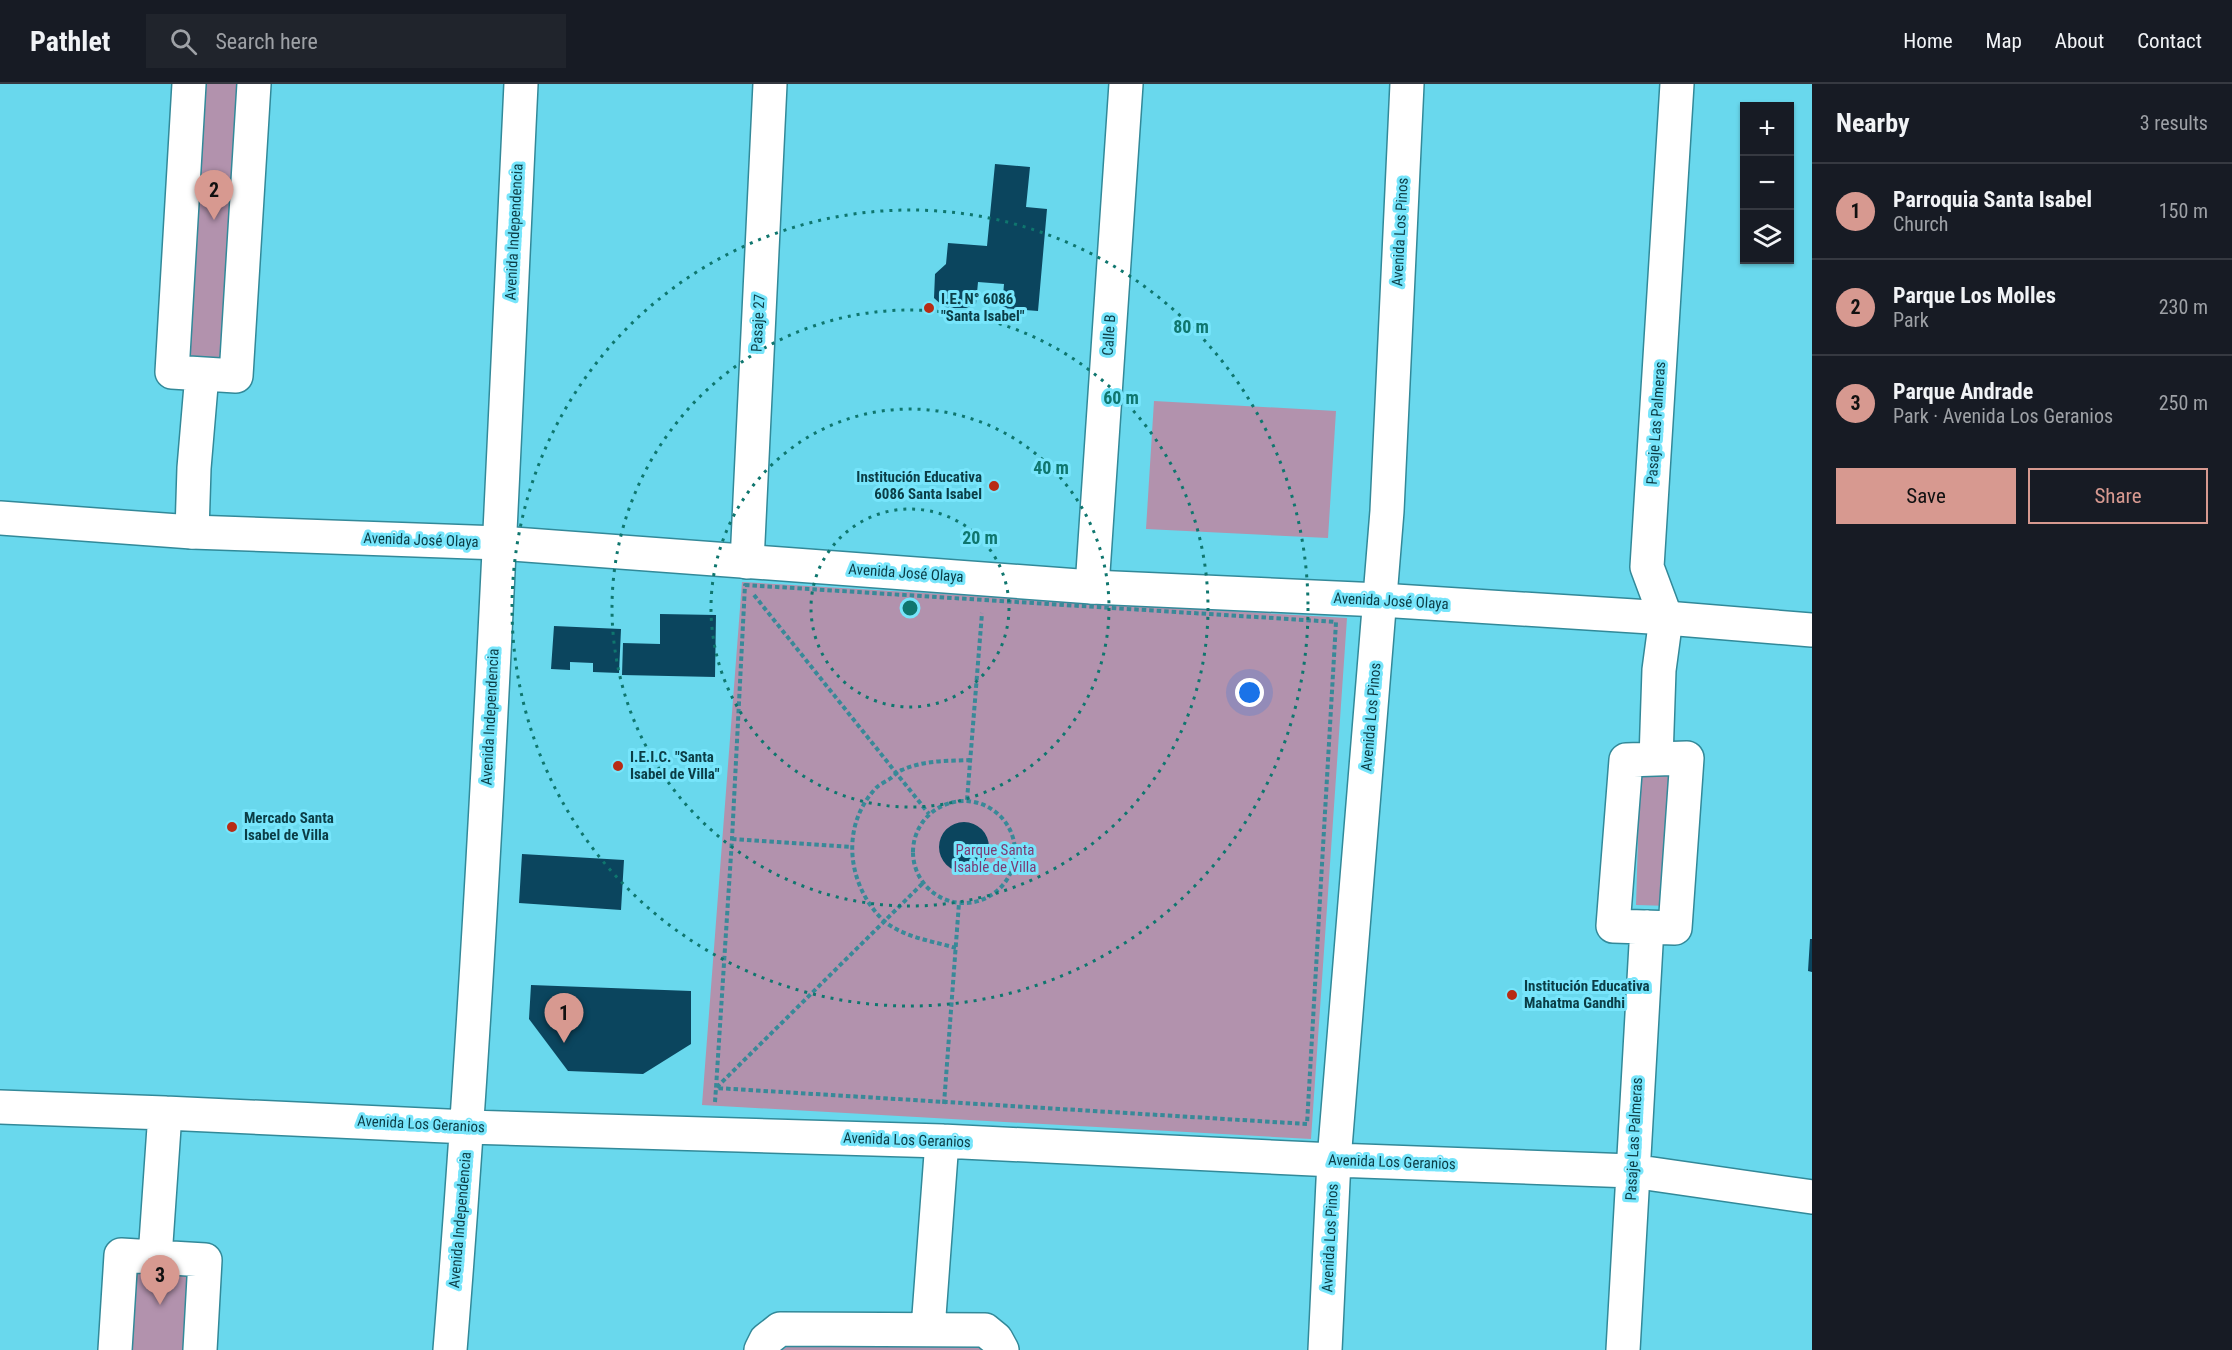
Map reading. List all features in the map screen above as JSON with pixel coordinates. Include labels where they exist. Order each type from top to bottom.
[{"type":"street","points":[[189,84],[172,372],[236,376],[254,84]]},
{"type":"street","name":"Avenida Independencia","points":[[450,1350],[468,1127],[500,543],[521,84]]},
{"type":"street","name":"Pasaje 27","points":[[746,573],[770,84]]},
{"type":"street","name":"Calle B","points":[[1092,587],[1126,84]]},
{"type":"street","name":"Avenida Los Pinos","points":[[1325,1350],[1334,1160],[1387,511],[1407,84]]},
{"type":"street","name":"Pasaje Las Palmeras","points":[[1656,759],[1659,670],[1666,618],[1647,567],[1677,84]]},
{"type":"street","points":[[192,532],[194,468],[202,374]]},
{"type":"street","name":"Avenida José Olaya","points":[[0,518],[192,532],[500,543],[746,573],[1380,600],[1666,618],[1812,630]]},
{"type":"street","points":[[1687,758],[1676,928],[1647,927],[1613,926],[1626,760],[1687,758]]},
{"type":"street","name":"Pasaje Las Palmeras","points":[[1623,1350],[1647,927]]},
{"type":"street","name":"Avenida Los Geranios","points":[[0,1107],[468,1127],[942,1141],[1334,1160],[1632,1171],[1812,1197]]},
{"type":"street","points":[[154,1257],[165,1113]]},
{"type":"street","points":[[928,1329],[942,1141]]},
{"type":"street","points":[[115,1350],[122,1255],[205,1260],[200,1350]]},
{"type":"street","points":[[761,1350],[766,1340],[780,1329],[985,1330],[996,1339],[1002,1350]]},
{"type":"path","points":[[716,1088],[1307,1124],[1336,622],[983,598],[746,573]]},
{"type":"path","points":[[746,573],[929,814]]},
{"type":"path","points":[[714,1134],[746,573]]},
{"type":"path","points":[[967,800],[983,598]]},
{"type":"path","points":[[956,948],[907,933],[885,921],[864,897],[853,871],[851,847],[859,813],[876,788],[901,770],[931,762],[970,760]]},
{"type":"path","points":[[967,800],[987,806],[1001,816],[1011,831],[1015,848],[1014,864],[1007,879],[996,892],[982,900],[959,903],[934,894],[922,883],[915,869],[912,852],[915,835],[929,814],[953,801],[967,800]]},
{"type":"path","points":[[732,839],[851,847]]},
{"type":"path","points":[[716,1088],[922,883]]},
{"type":"path","points":[[942,1141],[959,903]]},
{"type":"green space","points":[[202,84],[243,84],[227,359],[186,356]]},
{"type":"green space","points":[[1154,401],[1336,411],[1328,538],[1146,529]]},
{"type":"green space","name":"Parque Santa Isable de Villa","points":[[742,582],[1347,618],[1311,1139],[702,1105]]},
{"type":"green space","points":[[1640,773],[1675,774],[1670,906],[1636,905]]},
{"type":"green space","points":[[121,1255],[205,1260],[200,1350],[115,1350]]},
{"type":"green space","points":[[793,1343],[973,1343],[984,1350],[782,1350]]},
{"type":"building","points":[[995,164],[1030,167],[1026,207],[1047,209],[1038,311],[1002,308],[1004,284],[978,282],[976,304],[966,308],[945,308],[934,298],[935,274],[946,264],[948,243],[987,246]]},
{"type":"building","points":[[660,614],[716,615],[715,677],[622,675],[623,643],[660,644]]},
{"type":"building","points":[[554,626],[621,629],[619,673],[593,672],[593,663],[570,662],[570,670],[551,669]]},
{"type":"building","points":[[964,822],[982,829],[989,847],[982,865],[964,872],[946,865],[939,847],[946,829]]},
{"type":"building","points":[[522,854],[624,860],[621,910],[519,903]]},
{"type":"building","points":[[1810,939],[1812,939],[1812,972],[1808,971]]},
{"type":"building","points":[[531,985],[691,991],[691,1044],[643,1074],[568,1071],[529,1019]]},
{"type":"place","name":"Parque Los Molles","points":[[214,220]]},
{"type":"place","name":"I.E. N° 6086 \"Santa Isabel\"","points":[[929,308]]},
{"type":"place","name":"Institución Educativa 6086 Santa Isabel","points":[[994,486]]},
{"type":"place","name":"I.E.I.C. \"Santa Isabel de Villa\"","points":[[618,766]]},
{"type":"place","name":"Mercado Santa Isabel de Villa","points":[[232,827]]},
{"type":"place","name":"Institución Educativa Mahatma Gandhi","points":[[1512,995]]},
{"type":"place","name":"Parroquia Santa Isabel","points":[[564,1043]]},
{"type":"place","name":"Parque Andrade","points":[[160,1305]]}]
